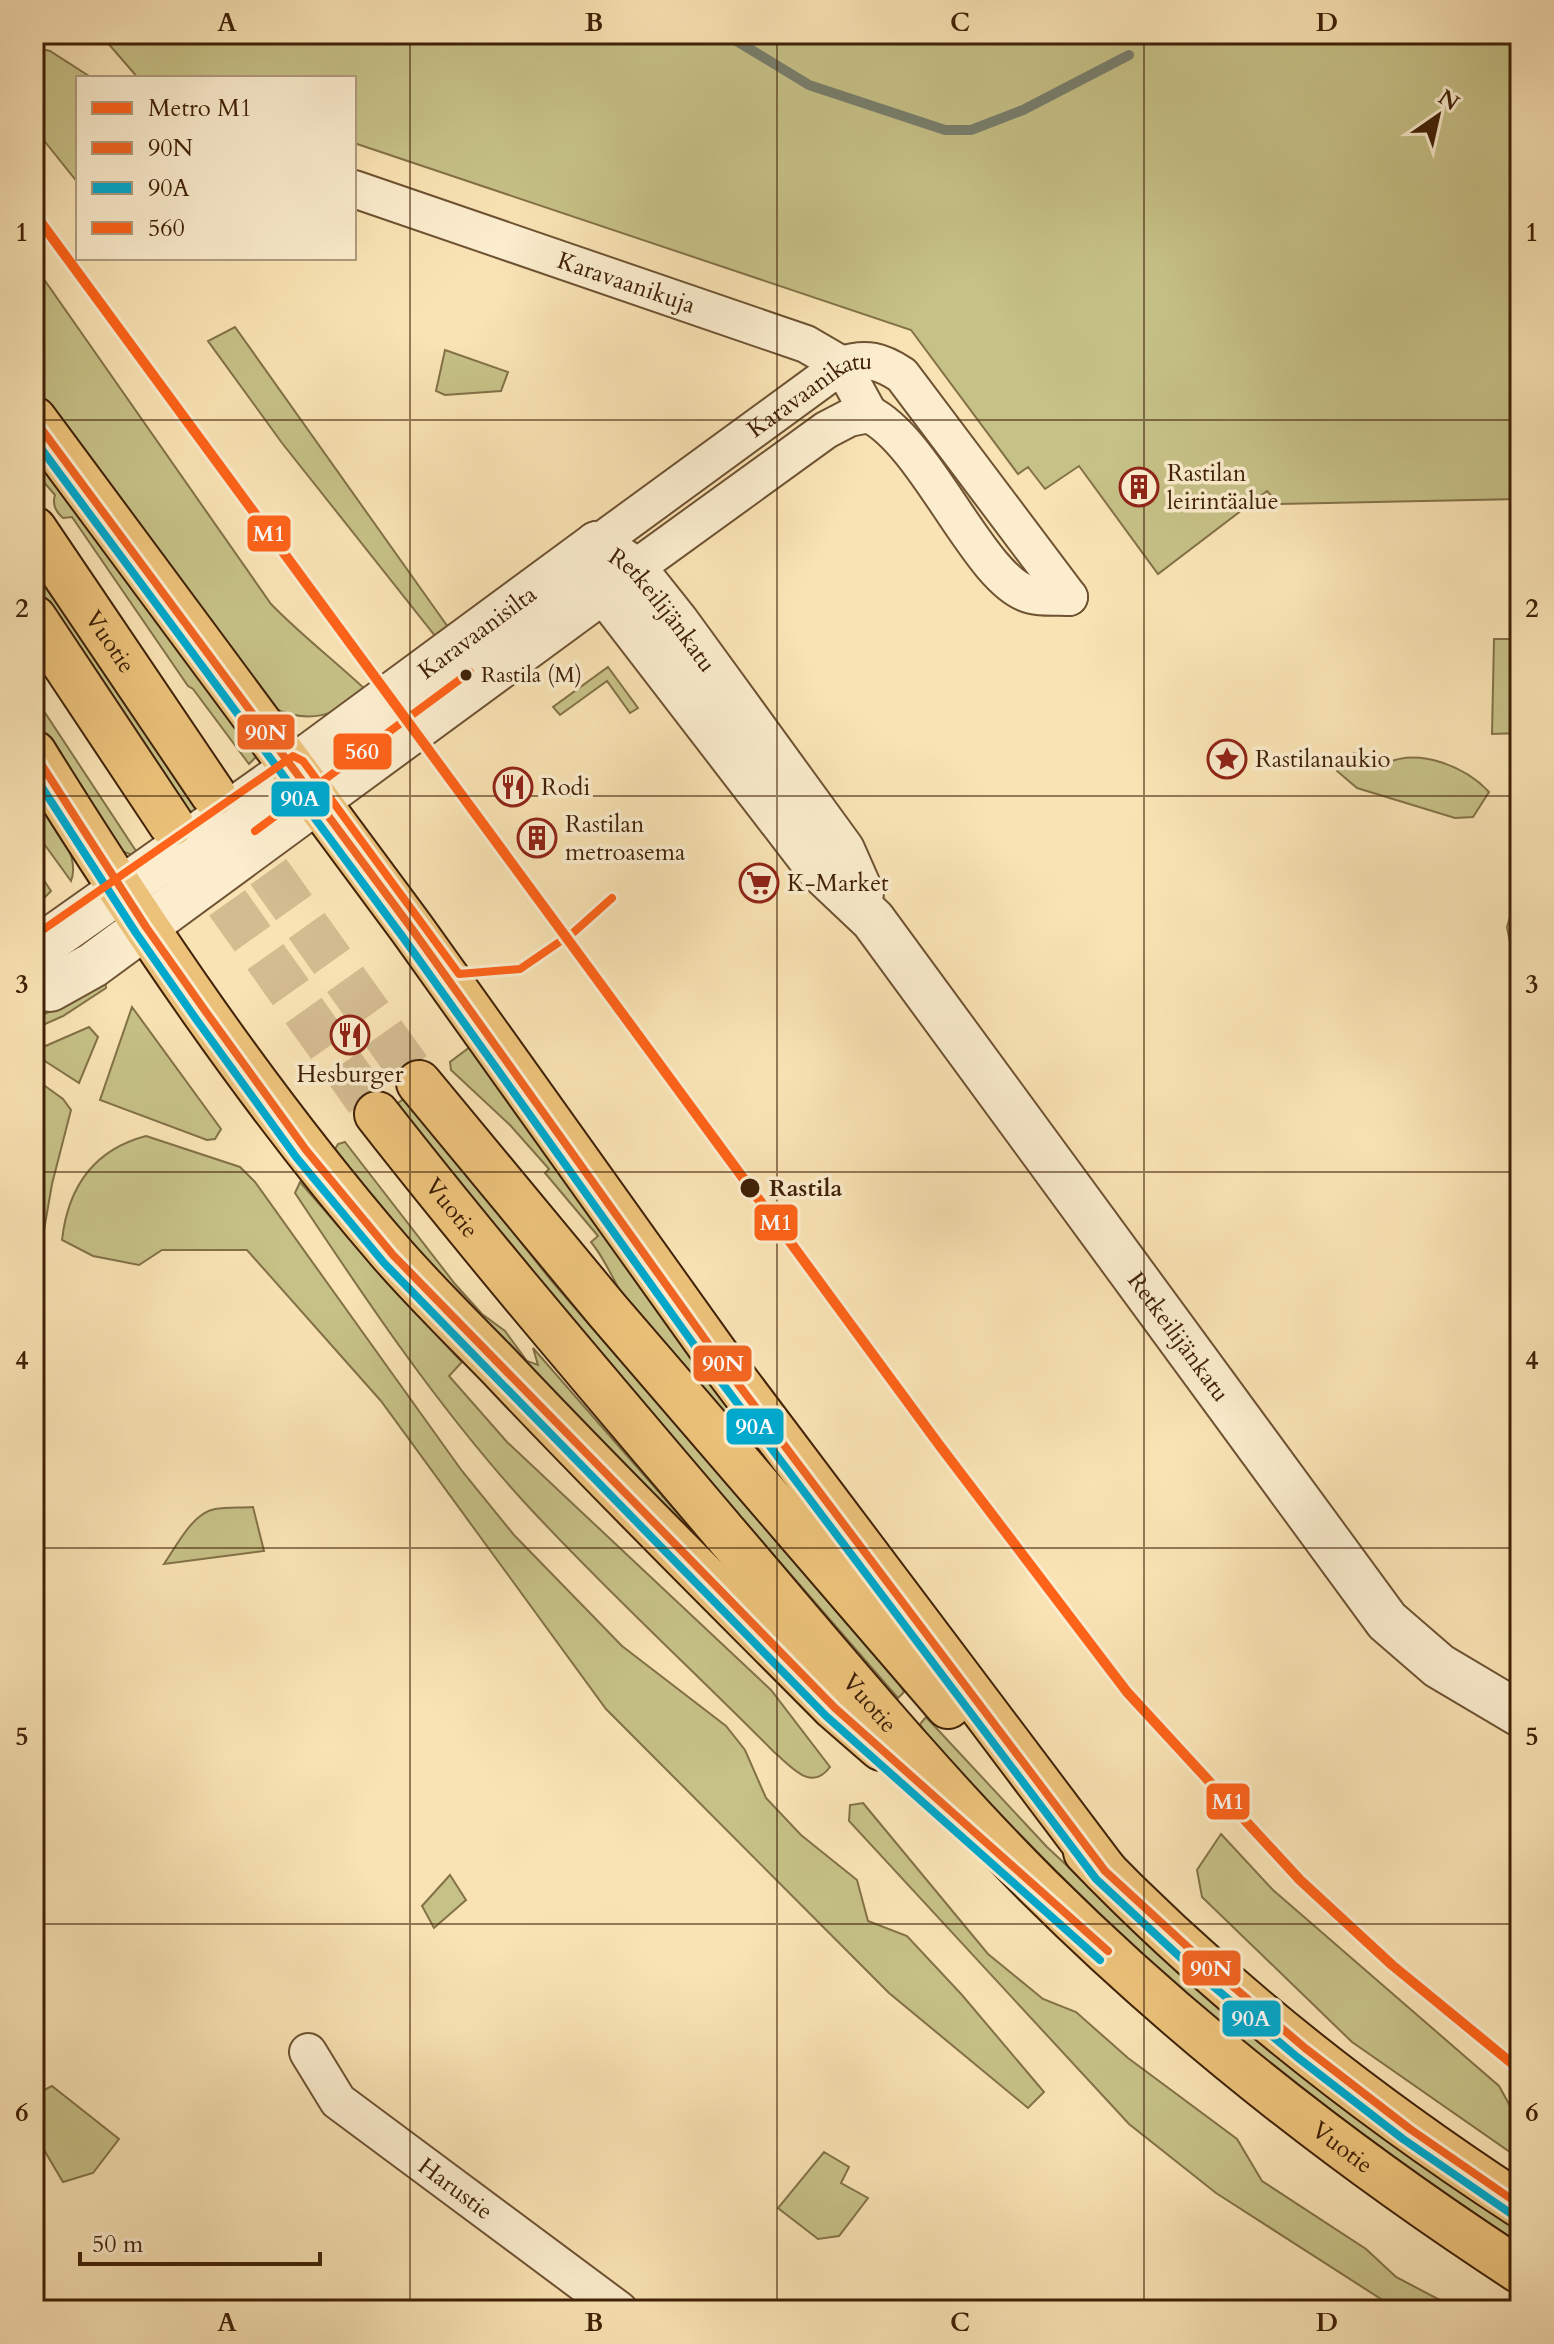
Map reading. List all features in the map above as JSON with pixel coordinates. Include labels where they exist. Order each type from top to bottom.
[{"type":"main road","points":[[34,419],[305,784],[717,1356],[1105,1871]]},
{"type":"main road","name":"Vuotie","points":[[34,529],[213,794]]},
{"type":"main road","name":"Vuotie","points":[[34,618],[171,824]]},
{"type":"main road","points":[[34,753],[146,927],[306,1150],[393,1255],[555,1425],[835,1708],[1039,1887]]},
{"type":"main road","points":[[419,1083],[588,1288],[944,1701],[1105,1871],[1192,1953],[1322,2063],[1520,2205]]},
{"type":"main road","name":"Vuotie","points":[[377,1114],[467,1229],[753,1566],[908,1744],[1039,1887],[1139,1980],[1310,2124],[1520,2271]]},
{"type":"street","name":"Karavaanikuja","points":[[356,190],[806,344],[842,365]]},
{"type":"street","name":"Karavaanikatu","points":[[597,544],[842,365],[861,359],[884,363],[902,375],[1069,597],[1030,595],[1002,577],[896,431],[869,414],[849,418],[826,430],[619,580]]},
{"type":"street","points":[[842,365],[869,414]]},
{"type":"street","points":[[962,522],[995,498]]},
{"type":"street","name":"Retkeilijänkatu","points":[[597,544],[809,857],[873,920],[1387,1621],[1439,1666],[1520,1714]]},
{"type":"street","name":"Karavaanisilta","points":[[34,986],[50,989],[68,980],[146,927],[305,784],[539,612],[597,544]]},
{"type":"street","name":"Karavaanisilta","points":[[539,612],[619,580]]},
{"type":"street","name":"Karavaanisilta","points":[[34,951],[122,891],[305,784]]},
{"type":"street","name":"Harustie","points":[[308,2052],[338,2101],[619,2310]]},
{"type":"shaded area","points":[[100,34],[1520,34],[1520,499],[1279,504],[1267,491],[1158,574],[1079,466],[1045,489],[1028,467],[1018,474],[911,330],[356,144],[356,76],[136,76]]},
{"type":"shaded area","points":[[34,47],[50,51],[89,76],[76,76],[76,180],[34,128]]},
{"type":"shaded area","points":[[34,265],[271,604],[367,691],[356,700],[333,712],[310,716],[297,716],[271,707],[34,386]]},
{"type":"shaded area","points":[[235,327],[448,627],[436,637],[282,443],[208,341]]},
{"type":"shaded area","points":[[445,350],[508,372],[501,391],[445,395],[436,391]]},
{"type":"shaded area","points":[[34,446],[257,756],[249,764],[188,686],[72,517],[63,518],[54,505],[55,495],[43,481],[34,481]]},
{"type":"shaded area","points":[[34,570],[198,809],[190,815],[34,582]]},
{"type":"shaded area","points":[[1494,639],[1520,639],[1520,733],[1492,734]]},
{"type":"shaded area","points":[[608,667],[638,708],[630,713],[607,681],[560,715],[553,707]]},
{"type":"shaded area","points":[[34,696],[136,851],[133,855],[121,851],[34,719]]},
{"type":"shaded area","points":[[1354,753],[1373,755],[1387,763],[1414,758],[1442,762],[1468,775],[1489,792],[1473,817],[1455,818],[1357,788],[1337,771]]},
{"type":"shaded area","points":[[34,791],[68,847],[72,858],[71,881],[34,830]]},
{"type":"shaded area","points":[[34,865],[51,891],[34,908]]},
{"type":"shaded area","points":[[1520,883],[1520,994],[1507,927]]},
{"type":"shaded area","points":[[105,978],[106,988],[63,1016],[34,1029],[34,1018],[59,1008]]},
{"type":"shaded area","points":[[132,1007],[221,1129],[215,1139],[207,1140],[100,1100]]},
{"type":"shaded area","points":[[89,1027],[98,1037],[79,1083],[34,1054],[34,1051]]},
{"type":"shaded area","points":[[470,1047],[802,1500],[796,1505],[627,1302],[591,1242],[598,1236],[545,1173],[549,1169],[510,1125],[451,1070],[450,1062]]},
{"type":"shaded area","points":[[34,1078],[63,1099],[71,1110],[52,1184],[43,1236],[34,1244]]},
{"type":"shaded area","points":[[406,1097],[550,1279],[900,1685],[904,1692],[898,1698],[549,1296],[403,1115],[398,1103]]},
{"type":"shaded area","points":[[146,1136],[240,1167],[255,1182],[462,1471],[514,1535],[622,1646],[726,1726],[745,1750],[766,1798],[801,1835],[857,1880],[868,1921],[907,1936],[1044,2092],[1028,2108],[889,1993],[606,1709],[381,1401],[247,1250],[162,1250],[139,1265],[93,1256],[62,1240],[70,1203],[86,1173],[111,1151]]},
{"type":"shaded area","points":[[345,1142],[455,1284],[482,1314],[505,1331],[527,1361],[538,1365],[533,1348],[719,1561],[414,1259],[334,1151],[338,1144]]},
{"type":"shaded area","points":[[300,1182],[392,1288],[462,1362],[449,1376],[507,1442],[771,1690],[830,1767],[823,1774],[816,1778],[801,1774],[774,1752],[587,1567],[494,1468],[433,1392],[376,1313],[295,1193]]},
{"type":"shaded area","points":[[253,1507],[264,1551],[164,1564],[199,1517],[220,1508]]},
{"type":"shaded area","points":[[926,1717],[1047,1847],[1221,2009],[1404,2152],[1520,2232],[1520,2246],[1326,2109],[1168,1978],[1021,1836],[927,1736],[920,1724]]},
{"type":"shaded area","points":[[863,1803],[988,1954],[1043,1999],[1076,2012],[1128,2058],[1237,2139],[1262,2181],[1366,2249],[1396,2277],[1459,2310],[1398,2310],[1216,2193],[1129,2124],[849,1821],[850,1805]]},
{"type":"shaded area","points":[[1221,1834],[1273,1890],[1499,2086],[1520,2124],[1520,2159],[1352,2042],[1202,1897],[1197,1870]]},
{"type":"shaded area","points":[[450,1875],[466,1900],[434,1928],[422,1906]]},
{"type":"shaded area","points":[[52,2086],[119,2139],[93,2173],[63,2182],[34,2133],[34,2095]]},
{"type":"shaded area","points":[[824,2152],[849,2167],[841,2183],[868,2198],[839,2236],[818,2239],[778,2208]]},
{"type":"waterway","points":[[725,34],[809,85],[945,130],[971,130],[1023,110],[1129,55]]},
{"type":"tunnel","points":[[230,818],[419,1083]]},
{"type":"tunnel","points":[[189,849],[377,1114]]},
{"type":"metro line","name":"M1","points":[[34,213],[940,1446],[1127,1692],[1300,1880],[1392,1965],[1520,2070]]},
{"type":"transit line","name":"90N","points":[[34,419],[412,929],[717,1356],[1105,1871],[1203,1961],[1305,2048],[1410,2129],[1520,2205]]},
{"type":"transit line","name":"90A","points":[[34,439],[402,936],[707,1363],[1096,1879],[1195,1971],[1297,2057],[1403,2139],[1513,2215]]},
{"type":"transit line","name":"560","points":[[255,831],[470,672]]},
{"type":"transit line","name":"90N","points":[[34,753],[146,927],[206,1012],[306,1150],[393,1255],[835,1708],[1108,1951]]},
{"type":"transit line","name":"560","points":[[34,936],[293,756],[303,761],[459,974],[520,969],[574,932],[612,898]]},
{"type":"transit line","name":"90A","points":[[34,775],[136,933],[196,1019],[296,1157],[384,1263],[826,1716],[1100,1960]]},
{"type":"place","name":"Rastilan leirintäalue","points":[[1139,487]]},
{"type":"place","name":"Rastila (M)","points":[[466,675]]},
{"type":"place","name":"Rastilanaukio","points":[[1227,759]]},
{"type":"place","name":"Rodi","points":[[513,787]]},
{"type":"place","name":"Rastilan metroasema","points":[[537,838]]},
{"type":"place","name":"K-Market","points":[[759,883]]},
{"type":"place","name":"Hesburger","points":[[350,1035]]},
{"type":"place","name":"Rastila","points":[[750,1188]]}]
